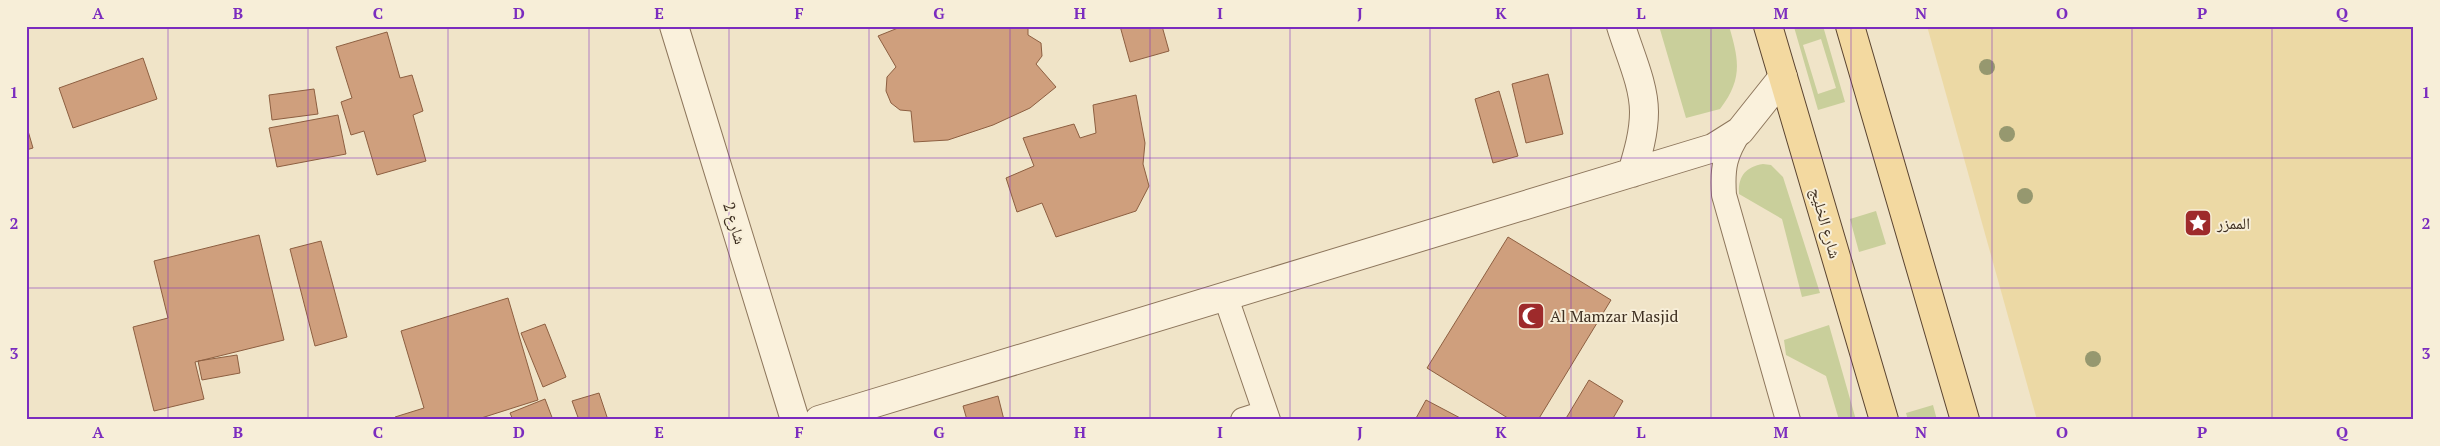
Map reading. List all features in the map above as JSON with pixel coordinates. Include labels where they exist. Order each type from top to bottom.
[{"type":"main road","name":"شارع الخليج","points":[[1768,26],[1884,420]]},
{"type":"main road","points":[[1850,26],[1965,420]]},
{"type":"street","name":"شارع 2","points":[[674,26],[795,420]]},
{"type":"street","points":[[1621,26],[1639,86],[1644,111],[1641,141],[1632,173]]},
{"type":"street","points":[[819,420],[1713,148],[1740,131],[1783,77]]},
{"type":"lane","points":[[1740,131],[1728,150],[1723,172],[1724,195],[1788,420]]},
{"type":"lane","points":[[1225,295],[1267,416],[1243,420]]},
{"type":"green space","points":[[1659,26],[1729,26],[1737,59],[1736,79],[1733,88],[1720,109],[1686,118]]},
{"type":"green space","points":[[1823,26],[1845,102],[1818,110],[1794,27]],"holes":[[[1821,39],[1836,88],[1818,94],[1803,45]]]},
{"type":"green space","points":[[1763,164],[1771,165],[1783,177],[1820,293],[1802,297],[1782,219],[1739,194],[1741,178],[1747,170]]},
{"type":"green space","points":[[1876,211],[1886,244],[1859,252],[1850,219]]},
{"type":"green space","points":[[1829,325],[1856,420],[1839,420],[1826,376],[1786,355],[1784,340]]},
{"type":"green space","points":[[1933,405],[1937,420],[1908,420],[1906,413]]},
{"type":"sand","name":"الممزر","points":[[1927,26],[2414,26],[2414,420],[2037,420]]},
{"type":"building","points":[[903,26],[1028,26],[1028,35],[1041,43],[1042,56],[1036,64],[1056,87],[1030,108],[993,125],[948,140],[914,142],[911,111],[900,110],[891,103],[886,91],[887,77],[896,67],[878,36]]},
{"type":"building","points":[[1120,26],[1162,26],[1169,51],[1130,62]]},
{"type":"building","points":[[387,32],[400,78],[412,75],[423,111],[413,115],[426,161],[377,175],[364,131],[351,135],[341,102],[352,98],[336,47]]},
{"type":"building","points":[[143,58],[157,99],[73,128],[59,88]]},
{"type":"building","points":[[1548,74],[1563,134],[1526,143],[1512,84]]},
{"type":"building","points":[[314,89],[318,114],[272,120],[269,95]]},
{"type":"building","points":[[1499,91],[1518,156],[1493,163],[1475,99]]},
{"type":"building","points":[[1136,95],[1145,143],[1143,164],[1149,186],[1136,211],[1056,237],[1042,203],[1017,212],[1006,178],[1034,166],[1023,138],[1074,124],[1080,138],[1096,133],[1093,105]]},
{"type":"building","points":[[338,115],[346,154],[277,167],[269,128]]},
{"type":"building","points":[[26,124],[33,148],[26,150]]},
{"type":"building","points":[[259,235],[284,340],[195,362],[204,399],[154,411],[133,327],[168,318],[154,261]]},
{"type":"building","name":"Al Mamzar Masjid","points":[[1508,237],[1611,300],[1538,420],[1511,420],[1427,368]]},
{"type":"building","points":[[321,241],[347,337],[315,346],[290,249]]},
{"type":"building","points":[[508,298],[538,400],[475,420],[396,420],[395,417],[424,408],[401,331]]},
{"type":"building","points":[[545,324],[566,377],[543,387],[521,333]]},
{"type":"building","points":[[237,355],[240,373],[202,380],[198,361]]},
{"type":"building","points":[[1589,380],[1623,401],[1612,420],[1565,420]]},
{"type":"building","points":[[599,393],[608,420],[579,420],[572,401]]},
{"type":"building","points":[[998,396],[1004,420],[967,420],[963,406]]},
{"type":"building","points":[[545,399],[553,420],[513,420],[510,413]]},
{"type":"building","points":[[1426,400],[1464,420],[1415,420]]},
{"type":"place","name":"الممزر","points":[[2198,223]]},
{"type":"place","name":"Al Mamzar Masjid","points":[[1531,316]]}]
